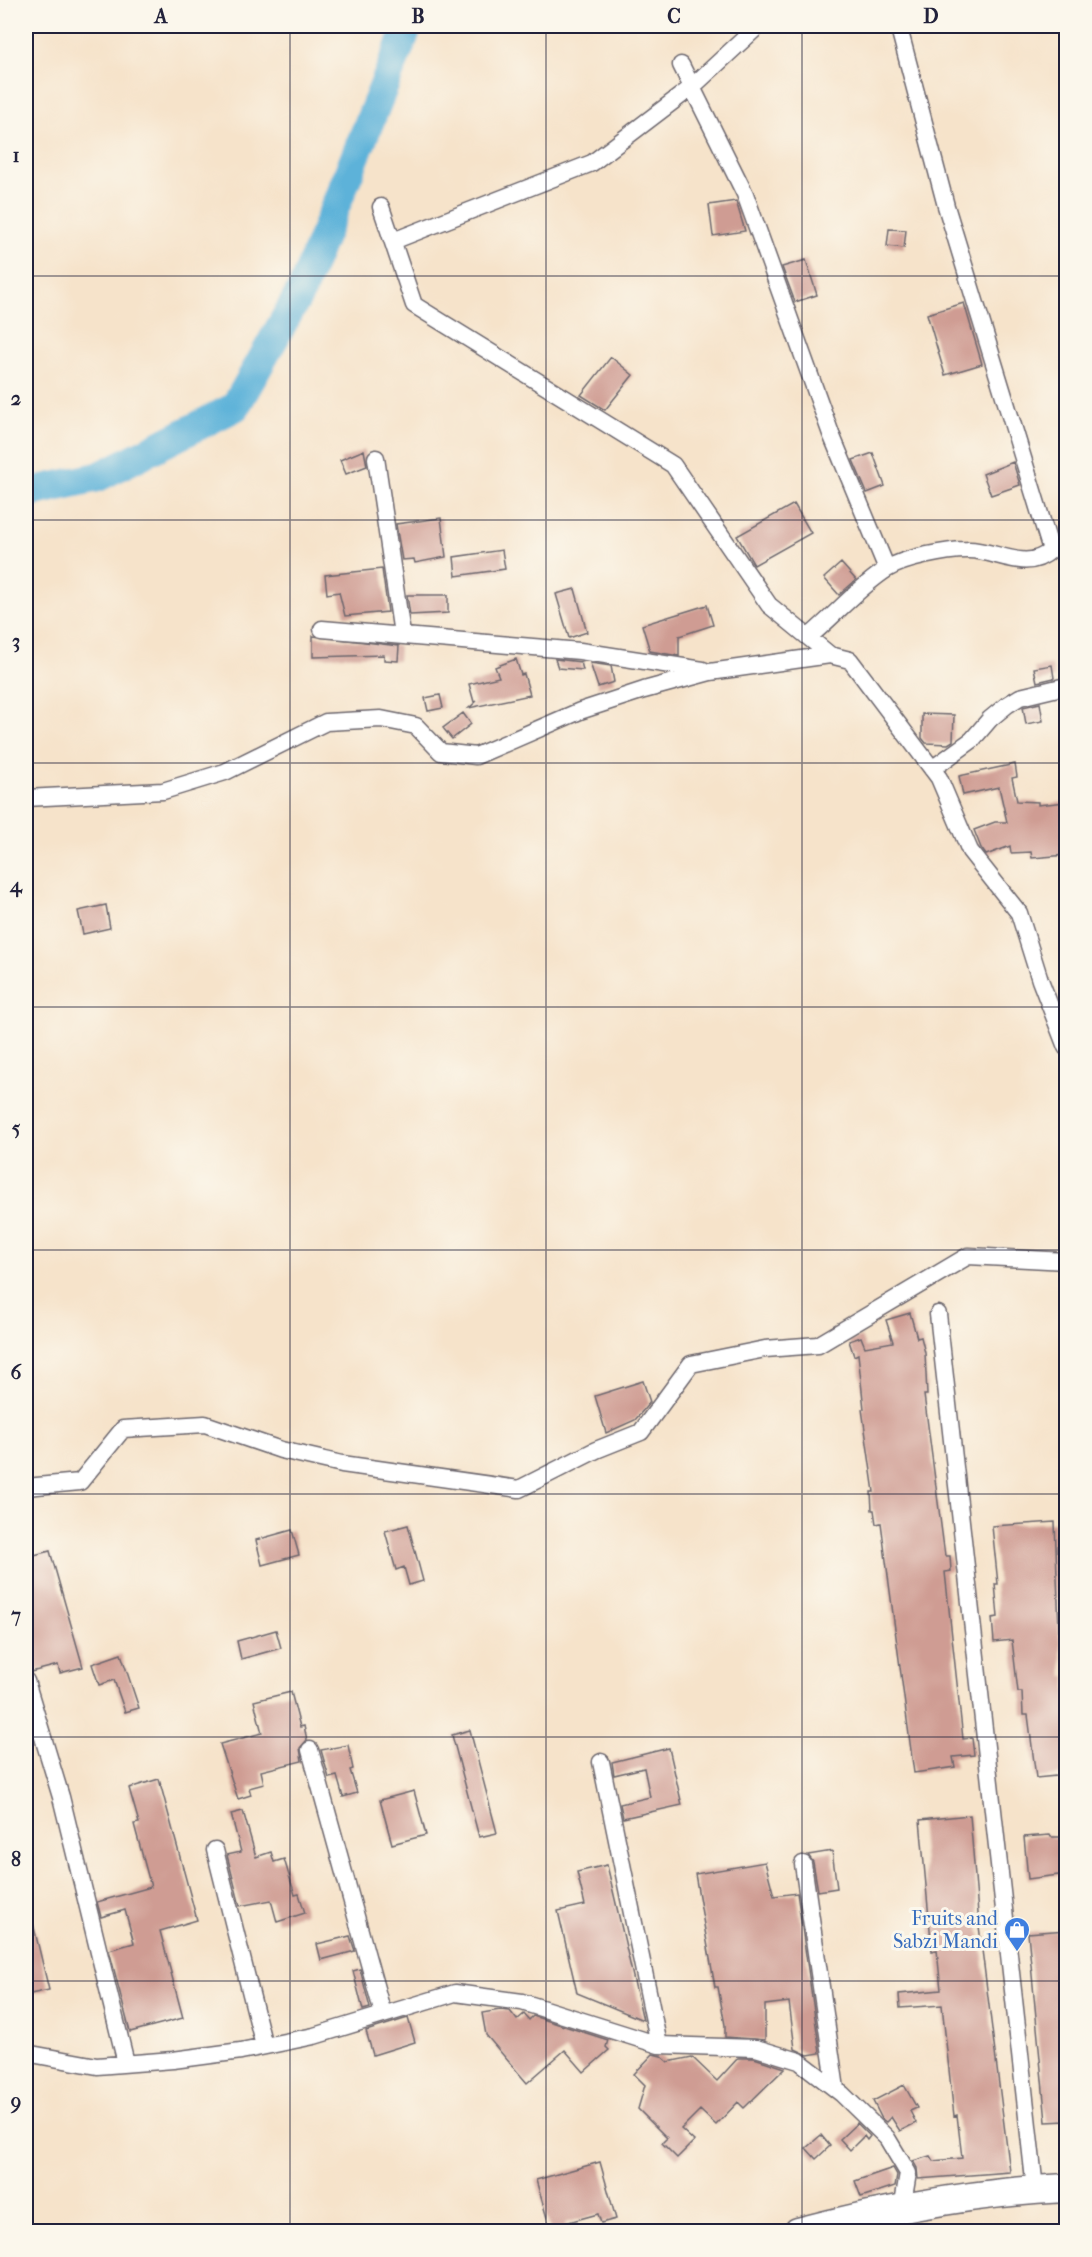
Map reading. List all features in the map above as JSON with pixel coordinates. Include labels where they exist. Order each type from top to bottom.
[{"type":"highway","points":[[798,2232],[894,2220],[1005,2190],[1066,2188]]},
{"type":"street","points":[[393,241],[592,163],[692,87],[758,26]]},
{"type":"street","points":[[810,636],[887,569],[905,561],[966,549],[1025,561],[1044,557],[1051,550],[946,206],[900,32],[901,26]]},
{"type":"street","points":[[681,65],[745,194],[831,434],[887,569]]},
{"type":"street","points":[[381,207],[414,305],[673,465],[769,604],[830,655]]},
{"type":"street","points":[[376,458],[402,634]]},
{"type":"street","points":[[322,628],[580,651],[710,672]]},
{"type":"street","points":[[26,798],[163,791],[225,772],[326,722],[381,719],[416,726],[441,752],[476,756],[580,711],[710,672],[830,655],[850,660],[939,778],[970,851],[1019,913],[1040,980],[1066,1047]]},
{"type":"street","points":[[932,769],[972,740],[990,719],[1007,705],[1020,697],[1066,686]]},
{"type":"street","points":[[26,1487],[80,1482],[123,1429],[205,1424],[281,1450],[342,1464],[519,1489],[596,1450],[641,1432],[691,1364],[765,1349],[818,1345],[968,1256],[1066,1261]]},
{"type":"street","points":[[938,1314],[1035,2189]]},
{"type":"street","points":[[26,1680],[61,1797],[126,2063]]},
{"type":"street","points":[[310,1750],[383,2014]]},
{"type":"street","points":[[601,1762],[659,2045]]},
{"type":"street","points":[[215,1850],[264,2046]]},
{"type":"street","points":[[803,1864],[836,2089]]},
{"type":"street","points":[[26,2053],[97,2066],[172,2060],[314,2036],[455,1993],[522,2002],[659,2045],[756,2048],[799,2061],[836,2089],[887,2138],[908,2173],[894,2220],[873,2232]]},
{"type":"building","points":[[736,201],[745,231],[713,236],[709,205]]},
{"type":"building","points":[[889,229],[906,230],[904,248],[887,246]]},
{"type":"building","points":[[806,260],[817,295],[795,302],[782,267]]},
{"type":"building","points":[[964,303],[982,364],[945,375],[927,314]]},
{"type":"building","points":[[611,357],[633,375],[605,410],[581,395]]},
{"type":"building","points":[[364,450],[367,466],[346,474],[340,460]]},
{"type":"building","points":[[873,453],[885,486],[867,493],[853,460]]},
{"type":"building","points":[[1013,462],[1020,485],[991,495],[983,474]]},
{"type":"building","points":[[794,504],[811,533],[754,565],[737,536]]},
{"type":"building","points":[[441,518],[446,557],[415,563],[414,559],[402,560],[396,524]]},
{"type":"building","points":[[502,550],[505,569],[456,576],[454,557]]},
{"type":"building","points":[[841,563],[856,580],[839,595],[824,578]]},
{"type":"building","points":[[382,569],[388,612],[345,616],[339,592],[327,594],[325,575]]},
{"type":"building","points":[[575,589],[587,632],[569,638],[556,594]]},
{"type":"building","points":[[407,595],[448,595],[448,613],[410,615]]},
{"type":"building","points":[[707,605],[713,625],[679,636],[679,656],[650,651],[642,625]]},
{"type":"building","points":[[313,636],[399,646],[398,661],[384,660],[384,655],[313,657]]},
{"type":"building","points":[[516,659],[521,675],[524,674],[530,695],[469,708],[477,701],[474,702],[469,684],[499,677],[495,667]]},
{"type":"building","points":[[555,659],[581,662],[583,670],[558,668]]},
{"type":"building","points":[[590,663],[611,666],[614,682],[598,687]]},
{"type":"building","points":[[1052,665],[1054,678],[1037,682],[1034,668]]},
{"type":"building","points":[[440,695],[443,708],[428,711],[425,698]]},
{"type":"building","points":[[1040,703],[1043,721],[1026,724],[1023,707]]},
{"type":"building","points":[[463,713],[471,724],[452,739],[443,728]]},
{"type":"building","points":[[922,714],[954,715],[953,741],[948,744],[926,743],[922,738]]},
{"type":"building","points":[[1015,764],[1017,777],[1012,778],[1017,801],[1038,802],[1038,805],[1066,802],[1066,855],[1032,858],[1031,852],[1011,853],[1010,846],[986,855],[981,848],[974,830],[995,822],[1007,822],[999,787],[963,795],[959,776]]},
{"type":"building","points":[[106,905],[110,928],[83,934],[78,911]]},
{"type":"building","points":[[910,1313],[917,1338],[921,1337],[925,1353],[927,1395],[924,1395],[945,1556],[950,1556],[951,1571],[945,1572],[963,1739],[972,1738],[974,1755],[953,1757],[955,1767],[914,1773],[881,1523],[876,1524],[874,1510],[872,1510],[871,1492],[874,1492],[862,1409],[864,1409],[858,1354],[854,1356],[849,1341],[861,1337],[865,1347],[893,1342],[886,1320]]},
{"type":"building","points":[[643,1381],[650,1402],[635,1420],[606,1433],[595,1396]]},
{"type":"building","points":[[1055,1522],[1059,1630],[1063,1676],[1066,1676],[1066,1775],[1036,1778],[1028,1715],[1023,1715],[1022,1692],[1018,1692],[1012,1640],[994,1642],[992,1618],[998,1617],[995,1584],[998,1584],[992,1526]]},
{"type":"building","points":[[408,1525],[423,1581],[409,1585],[404,1567],[396,1570],[385,1531]]},
{"type":"building","points":[[292,1530],[299,1555],[262,1565],[256,1540]]},
{"type":"building","points":[[50,1551],[83,1667],[60,1673],[58,1665],[31,1672],[26,1671],[26,1557]]},
{"type":"building","points":[[276,1630],[281,1648],[241,1659],[237,1641]]},
{"type":"building","points":[[121,1654],[139,1708],[125,1712],[114,1680],[99,1685],[92,1664]]},
{"type":"building","points":[[291,1692],[300,1727],[304,1726],[307,1740],[300,1748],[302,1761],[261,1771],[264,1784],[249,1788],[251,1795],[238,1799],[220,1744],[262,1733],[254,1701]]},
{"type":"building","points":[[470,1730],[497,1833],[479,1837],[452,1735]]},
{"type":"building","points":[[348,1745],[353,1769],[350,1770],[357,1793],[343,1797],[337,1776],[329,1778],[321,1750]]},
{"type":"building","points":[[669,1748],[682,1805],[623,1818],[620,1804],[650,1797],[644,1768],[614,1775],[612,1762]]},
{"type":"building","points":[[159,1779],[197,1920],[160,1931],[183,2018],[130,2032],[109,1950],[134,1943],[125,1910],[101,1917],[97,1902],[151,1887],[134,1824],[139,1823],[129,1788]]},
{"type":"building","points":[[414,1791],[426,1835],[392,1844],[380,1800]]},
{"type":"building","points":[[243,1811],[256,1857],[271,1852],[274,1862],[284,1859],[295,1895],[299,1894],[305,1913],[277,1922],[271,1900],[240,1906],[227,1855],[241,1852],[231,1814]]},
{"type":"building","points":[[970,1815],[979,1926],[1010,2172],[918,2179],[917,2168],[913,2161],[930,2156],[933,2161],[962,2158],[957,2115],[954,2116],[942,2005],[900,2008],[899,1994],[941,1990],[937,1950],[932,1951],[920,1820]]},
{"type":"building","points":[[1050,1835],[1051,1837],[1066,1837],[1066,1874],[1028,1879],[1024,1837]]},
{"type":"building","points":[[832,1851],[837,1888],[818,1891],[813,1862],[808,1855]]},
{"type":"building","points":[[765,1862],[774,1896],[797,1893],[820,2053],[808,2055],[795,2049],[789,2002],[765,2005],[765,2040],[725,2037],[725,2025],[718,1987],[715,1987],[695,1874]]},
{"type":"building","points":[[607,1865],[643,2020],[577,1993],[558,1911],[585,1905],[577,1872]]},
{"type":"building","points":[[31,1915],[49,1990],[26,1995],[26,1916]]},
{"type":"building","points":[[1066,1930],[1066,2121],[1046,2122],[1028,1933]]},
{"type":"building","points":[[350,1936],[355,1951],[321,1960],[317,1944]]},
{"type":"building","points":[[360,1969],[370,2008],[363,2010],[353,1971]]},
{"type":"building","points":[[510,2011],[517,2020],[524,2014],[529,2020],[533,2016],[608,2040],[606,2047],[609,2050],[584,2072],[565,2050],[527,2083],[486,2035],[482,2013]]},
{"type":"building","points":[[408,2018],[415,2042],[373,2055],[366,2031]]},
{"type":"building","points":[[653,2054],[661,2056],[668,2062],[692,2057],[717,2081],[738,2058],[754,2058],[785,2068],[744,2108],[738,2102],[716,2125],[700,2110],[681,2129],[694,2141],[677,2158],[662,2143],[667,2138],[638,2109],[645,2085],[634,2074]]},
{"type":"building","points":[[904,2085],[917,2108],[910,2111],[916,2123],[900,2131],[891,2117],[886,2122],[882,2119],[873,2101]]},
{"type":"building","points":[[857,2123],[870,2136],[867,2140],[864,2136],[850,2150],[840,2139]]},
{"type":"building","points":[[821,2135],[830,2146],[816,2159],[806,2148]]},
{"type":"building","points":[[600,2162],[616,2219],[601,2223],[598,2214],[565,2223],[568,2232],[551,2232],[536,2180]]},
{"type":"building","points":[[893,2168],[897,2175],[895,2186],[861,2197],[855,2181]]},
{"type":"waterway","points":[[26,493],[98,477],[235,407],[302,289],[408,26]]},
{"type":"place","name":"Fruits and Sabzi Mandi","points":[[1017,1953]]}]
